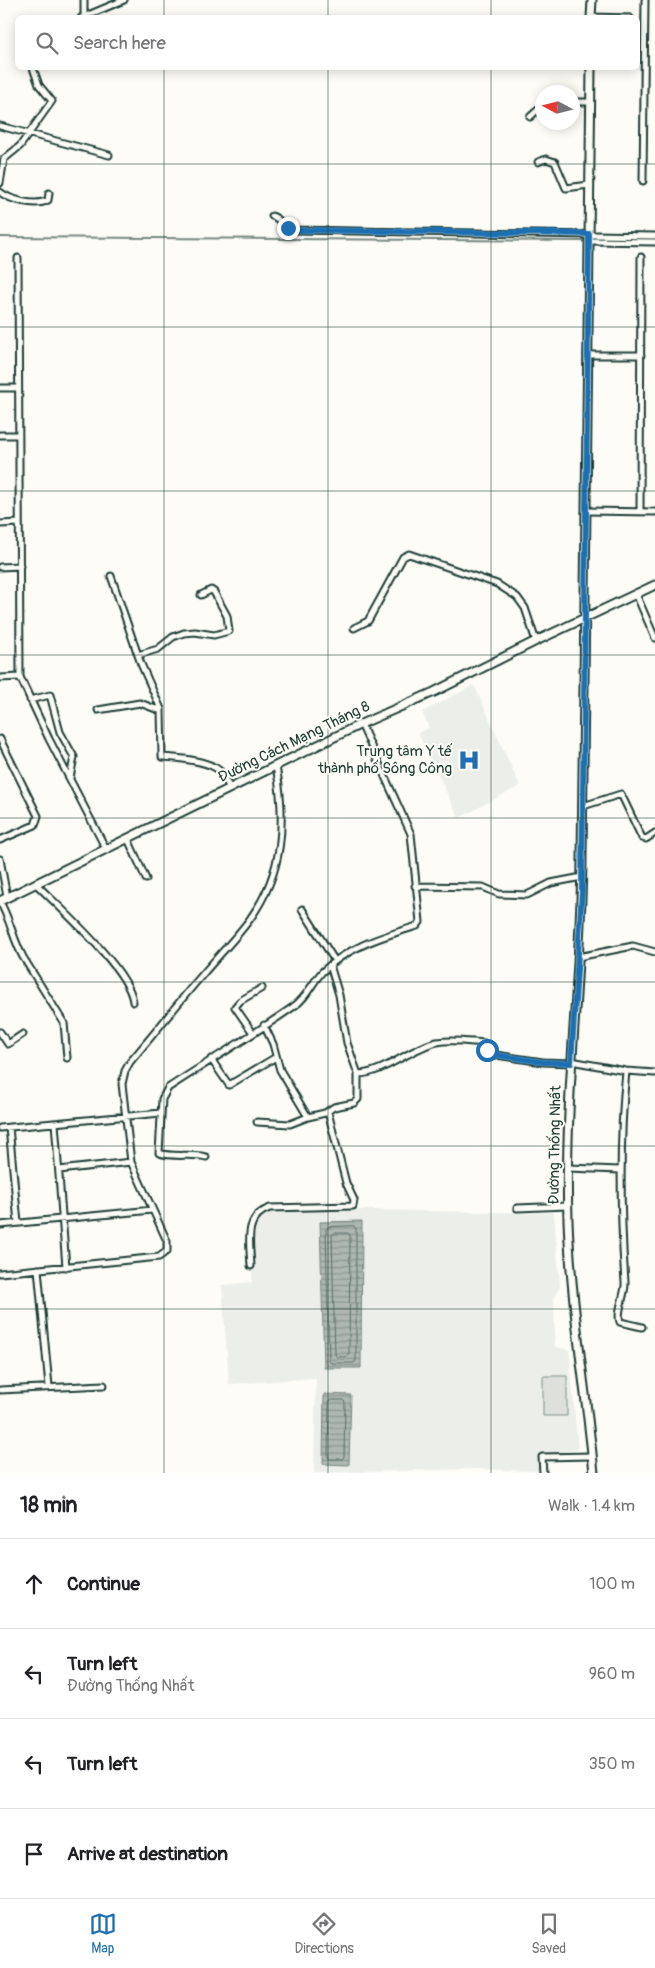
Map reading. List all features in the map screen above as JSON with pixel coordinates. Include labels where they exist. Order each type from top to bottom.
[{"type":"street","points":[[82,15],[84,0]]},
{"type":"street","points":[[87,15],[124,0]]},
{"type":"street","points":[[591,15],[592,0]]},
{"type":"street","points":[[643,181],[645,0]]},
{"type":"street","points":[[640,18],[645,18]]},
{"type":"street","points":[[0,182],[4,159],[20,146],[31,133],[52,101],[39,85],[34,70]]},
{"type":"street","name":"Đường Thống Nhất","points":[[591,70],[582,877],[571,1062],[568,1206],[577,1322],[594,1473]]},
{"type":"street","points":[[580,102],[590,102]]},
{"type":"street","points":[[530,117],[535,112]]},
{"type":"street","points":[[0,126],[109,155]]},
{"type":"street","points":[[538,162],[546,160],[555,162],[566,188],[589,185]]},
{"type":"street","points":[[0,192],[13,198],[40,202],[48,200],[49,193]]},
{"type":"street","points":[[272,216],[282,221],[288,228],[296,230],[589,238],[655,242]]},
{"type":"street","points":[[589,238],[655,236]]},
{"type":"street","points":[[640,512],[641,257]]},
{"type":"street","points":[[18,258],[20,677],[57,757],[70,778],[106,849]]},
{"type":"street","points":[[588,355],[641,356]]},
{"type":"street","points":[[0,388],[18,388]]},
{"type":"street","points":[[0,435],[18,435]]},
{"type":"street","points":[[586,511],[655,512]]},
{"type":"street","points":[[0,524],[19,523]]},
{"type":"street","points":[[354,628],[368,621],[403,557],[409,554],[497,584],[517,597],[525,608],[536,641]]},
{"type":"street","points":[[0,567],[20,566]]},
{"type":"street","points":[[111,576],[138,655],[159,702],[161,711],[162,757],[180,758],[212,766],[222,774],[230,788]]},
{"type":"street","name":"Đường Cách Mạng Tháng 8","points":[[0,901],[361,724],[434,692],[655,585]]},
{"type":"street","points":[[138,655],[158,649],[173,637],[184,633],[195,632],[214,635],[230,631],[227,616],[214,592],[211,590],[202,595]]},
{"type":"street","points":[[636,594],[655,638]]},
{"type":"street","points":[[0,678],[20,677]]},
{"type":"street","points":[[30,700],[50,695],[60,732],[74,757],[70,778]]},
{"type":"street","points":[[98,710],[140,703],[161,711]]},
{"type":"street","points":[[206,1157],[160,1154],[158,1150],[162,1099],[168,1088],[295,1006],[334,961],[360,945],[419,925],[421,920],[415,886],[411,834],[361,724]]},
{"type":"street","points":[[0,739],[38,816],[35,825],[0,840]]},
{"type":"street","points":[[0,1273],[159,1257],[164,1255],[167,1250],[167,1241],[131,1162],[124,1116],[122,1084],[125,1071],[130,1062],[242,928],[268,888],[277,863],[282,813],[276,766]]},
{"type":"street","points":[[583,806],[621,794],[642,838],[646,839],[655,833]]},
{"type":"street","points":[[128,839],[146,879]]},
{"type":"street","points":[[0,860],[7,897]]},
{"type":"street","points":[[415,886],[483,887],[499,894],[527,895],[551,883],[582,877]]},
{"type":"street","points":[[35,883],[104,953],[131,991],[133,1002]]},
{"type":"street","points":[[0,901],[7,913],[22,957],[64,1023],[67,1058]]},
{"type":"street","points":[[302,909],[334,961]]},
{"type":"street","points":[[578,957],[633,946],[655,952]]},
{"type":"street","points":[[257,1122],[284,1125],[328,1112],[334,1107],[357,1100],[358,1074],[347,1043],[339,995],[330,965]]},
{"type":"street","points":[[253,1033],[235,1007],[262,988]]},
{"type":"street","points":[[264,1025],[280,1070],[308,1117]]},
{"type":"street","points":[[0,1032],[8,1044],[23,1034]]},
{"type":"street","points":[[358,1074],[370,1072],[408,1053],[439,1042],[484,1043],[487,1053],[490,1054],[543,1062],[571,1062],[626,1071],[655,1073]]},
{"type":"street","points":[[211,1059],[229,1085],[276,1058]]},
{"type":"street","points":[[626,1071],[620,1170],[621,1229],[626,1288],[619,1319],[620,1322],[642,1328]]},
{"type":"street","points":[[251,1266],[250,1227],[254,1217],[261,1211],[270,1208],[353,1206],[354,1200],[346,1183],[328,1112]]},
{"type":"street","points":[[0,1128],[161,1113]]},
{"type":"street","points":[[55,1123],[66,1267]]},
{"type":"street","points":[[9,1127],[18,1223]]},
{"type":"street","points":[[58,1170],[131,1162]]},
{"type":"street","points":[[568,1168],[620,1170]]},
{"type":"street","points":[[516,1208],[568,1206]]},
{"type":"street","points":[[0,1225],[152,1210]]},
{"type":"street","points":[[38,1270],[49,1386]]},
{"type":"street","points":[[0,1390],[49,1386],[104,1385]]},
{"type":"street","points":[[543,1473],[542,1459],[544,1456],[592,1456]]},
{"type":"shaded area","name":"Trung tâm Y tế thành phố Sông Công","points":[[474,685],[520,786],[459,818],[418,733],[429,728],[422,712]]},
{"type":"shaded area","points":[[365,1210],[554,1213],[560,1287],[554,1297],[555,1347],[569,1350],[578,1450],[542,1454],[540,1471],[475,1469],[314,1473],[316,1378],[229,1384],[222,1285],[252,1282],[252,1228],[259,1215],[268,1211]]},
{"type":"shaded area","points":[[543,1376],[567,1376],[567,1416],[543,1416]]},
{"type":"water","points":[[362,1221],[361,1368],[324,1368],[320,1222]]},
{"type":"water","points":[[324,1394],[351,1395],[349,1465],[323,1464]]},
{"type":"waterway","points":[[0,237],[588,241]]},
{"type":"place","name":"Trung tâm Y tế thành phố Sông Công","points":[[469,760]]},
{"type":"route","points":[[288,228],[292,230],[589,234],[582,891],[571,1063],[543,1062],[490,1054],[487,1053],[487,1050]]}]
